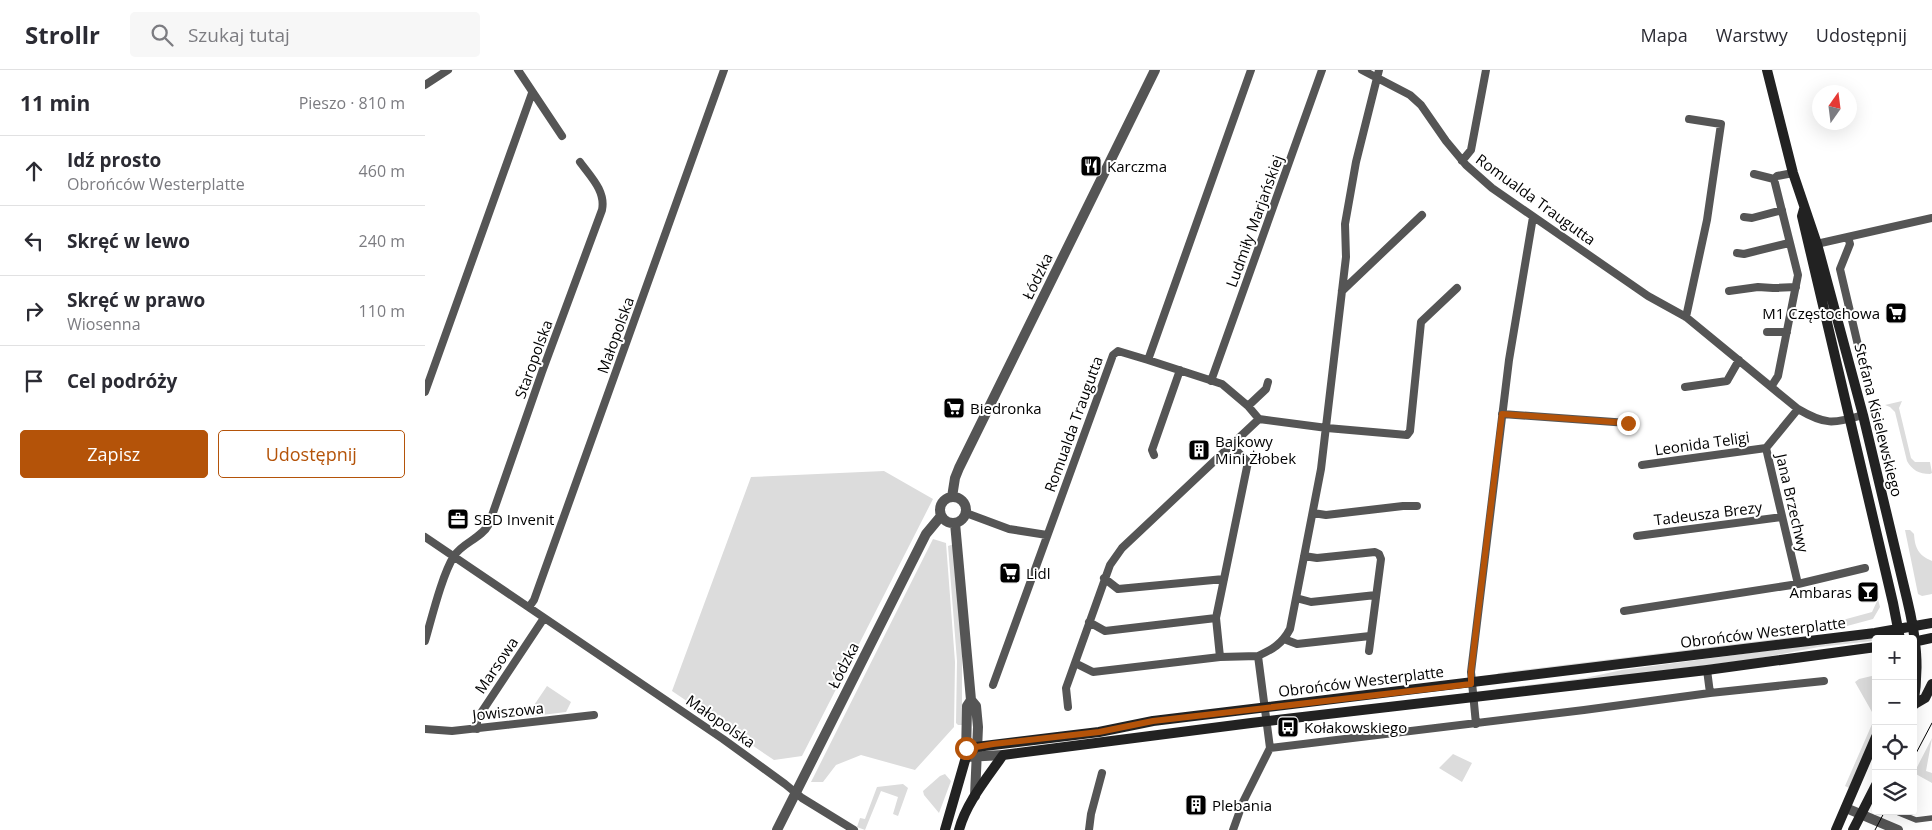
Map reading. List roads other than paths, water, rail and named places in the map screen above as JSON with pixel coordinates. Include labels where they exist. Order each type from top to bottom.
[{"type":"main road","name":"Stefana Kisielewskiego","points":[[1767,70],[1793,173],[1804,209],[1808,214],[1849,420],[1899,634]]},
{"type":"main road","name":"Stefana Kisielewskiego","points":[[1813,245],[1863,415],[1914,635]]},
{"type":"main road","name":"Obrońców Westerplatte","points":[[973,754],[1153,721],[1899,634],[1913,627],[1932,623]]},
{"type":"main road","points":[[1917,641],[1932,638]]},
{"type":"main road","name":"Obrońców Westerplatte","points":[[1003,755],[1707,670],[1872,648]]},
{"type":"main road","name":"Stefana Kisielewskiego","points":[[1917,669],[1917,683]]},
{"type":"main road","points":[[1917,703],[1925,698],[1932,684]]},
{"type":"main road","points":[[1836,830],[1872,746]]},
{"type":"main road","points":[[945,830],[959,785],[973,754]]},
{"type":"main road","points":[[959,830],[961,821],[975,796],[1003,755]]},
{"type":"main road","points":[[1853,830],[1872,793]]},
{"type":"street","points":[[425,85],[449,70]]},
{"type":"street","points":[[518,70],[562,136]]},
{"type":"street","name":"Małopolska","points":[[529,608],[534,600],[724,70]]},
{"type":"street","name":"Łódzka","points":[[952,497],[955,478],[959,468],[1155,70]]},
{"type":"street","points":[[1147,360],[1251,70]]},
{"type":"street","name":"Ludmiły Marjańskiej","points":[[1211,380],[1322,70]]},
{"type":"street","name":"Romualda Traugutta","points":[[1362,70],[1378,74],[1410,95],[1421,105],[1462,161],[1492,188],[1649,296],[1686,317],[1798,409],[1816,420],[1833,423],[1863,415]]},
{"type":"street","points":[[1462,161],[1471,150],[1486,70]]},
{"type":"street","points":[[1075,663],[1093,672],[1220,657],[1258,656],[1275,648],[1290,629],[1313,513],[1327,428],[1346,257],[1345,224],[1355,162],[1378,74]]},
{"type":"street","points":[[425,392],[532,93]]},
{"type":"street","points":[[1686,317],[1707,220],[1721,124],[1689,119]]},
{"type":"street","name":"Staropolska","points":[[453,557],[485,531],[489,524],[542,372],[603,210],[601,192],[579,162]]},
{"type":"street","points":[[1754,174],[1774,179],[1777,176],[1793,173]]},
{"type":"street","points":[[1771,387],[1778,376],[1798,275],[1774,179]]},
{"type":"street","points":[[1744,217],[1752,218],[1782,210]]},
{"type":"street","points":[[1343,291],[1422,215]]},
{"type":"street","points":[[1476,724],[1471,672],[1509,360],[1533,217]]},
{"type":"street","points":[[1813,245],[1932,218]]},
{"type":"street","points":[[1848,237],[1850,244],[1840,269],[1865,375]]},
{"type":"street","points":[[1737,253],[1744,254],[1789,243]]},
{"type":"street","points":[[1729,291],[1758,287],[1796,287]]},
{"type":"street","points":[[1068,707],[1066,688],[1109,565],[1122,548],[1259,419],[1327,428],[1407,435],[1410,431],[1421,322],[1457,288]]},
{"type":"street","points":[[1767,332],[1787,332]]},
{"type":"street","name":"Romualda Traugutta","points":[[993,685],[1113,354],[1118,351],[1222,384],[1248,406],[1259,419]]},
{"type":"street","points":[[1685,387],[1727,381],[1739,360]]},
{"type":"street","points":[[1154,455],[1152,450],[1180,370]]},
{"type":"street","points":[[1248,406],[1266,389],[1268,382]]},
{"type":"street","name":"Jana Brzechwy","points":[[1798,409],[1766,448],[1798,584]]},
{"type":"street","points":[[1502,414],[1628,423]]},
{"type":"street","points":[[1220,657],[1216,618],[1248,462],[1231,445]]},
{"type":"street","name":"Leonida Teligi","points":[[1641,465],[1766,448]]},
{"type":"street","points":[[952,497],[958,498],[963,502],[966,513],[963,518],[955,523],[946,521],[941,516],[939,510],[941,503],[952,497]]},
{"type":"street","points":[[1313,513],[1326,515],[1417,506]]},
{"type":"street","points":[[966,513],[1009,528],[1047,535]]},
{"type":"street","name":"Łódzka","points":[[777,830],[926,534],[941,516]]},
{"type":"street","name":"Tadeusza Brezy","points":[[1637,536],[1782,518]]},
{"type":"street","points":[[955,523],[971,700],[976,706],[978,727],[973,754],[975,796]]},
{"type":"street","name":"Małopolska","points":[[425,537],[723,738],[795,793],[854,830]]},
{"type":"street","points":[[1304,556],[1317,558],[1375,552],[1379,554],[1381,559],[1369,651]]},
{"type":"street","points":[[425,641],[447,570],[453,557]]},
{"type":"street","points":[[1624,610],[1798,584],[1865,568]]},
{"type":"street","points":[[1104,578],[1117,589],[1224,579]]},
{"type":"street","points":[[1296,598],[1311,602],[1376,595]]},
{"type":"street","name":"Marsowa","points":[[477,729],[477,719],[544,618]]},
{"type":"street","points":[[1089,622],[1105,632],[1216,618]]},
{"type":"street","points":[[1284,639],[1297,644],[1370,636]]},
{"type":"street","points":[[1233,830],[1243,802],[1270,748],[1258,656]]},
{"type":"street","points":[[1707,670],[1710,693]]},
{"type":"street","points":[[1270,748],[1476,724],[1710,693],[1824,681]]},
{"type":"street","name":"Jowiszowa","points":[[425,729],[447,731],[477,729],[594,715]]},
{"type":"street","name":"Obrońców Westerplatte","points":[[973,754],[1003,755]]},
{"type":"street","points":[[1089,830],[1091,814],[1102,773]]},
{"type":"street","points":[[1846,808],[1898,830]]},
{"type":"street","points":[[1903,815],[1916,820],[1932,818]]},
{"type":"tram line","points":[[1917,751],[1932,723]]},
{"type":"tram line","points":[[1875,830],[1883,815]]},
{"type":"place","name":"Karczma","points":[[1091,166]]},
{"type":"place","name":"M1 Częstochowa","points":[[1896,313]]},
{"type":"place","name":"Biedronka","points":[[954,408]]},
{"type":"place","name":"Bajkowy Mini Żłobek","points":[[1199,450]]},
{"type":"place","name":"SBD Invenit","points":[[458,519]]},
{"type":"place","name":"Lidl","points":[[1010,573]]},
{"type":"place","name":"Ambaras","points":[[1868,592]]},
{"type":"place","name":"Kołakowskiego","points":[[1288,727]]},
{"type":"place","name":"Plebania","points":[[1196,805]]}]
